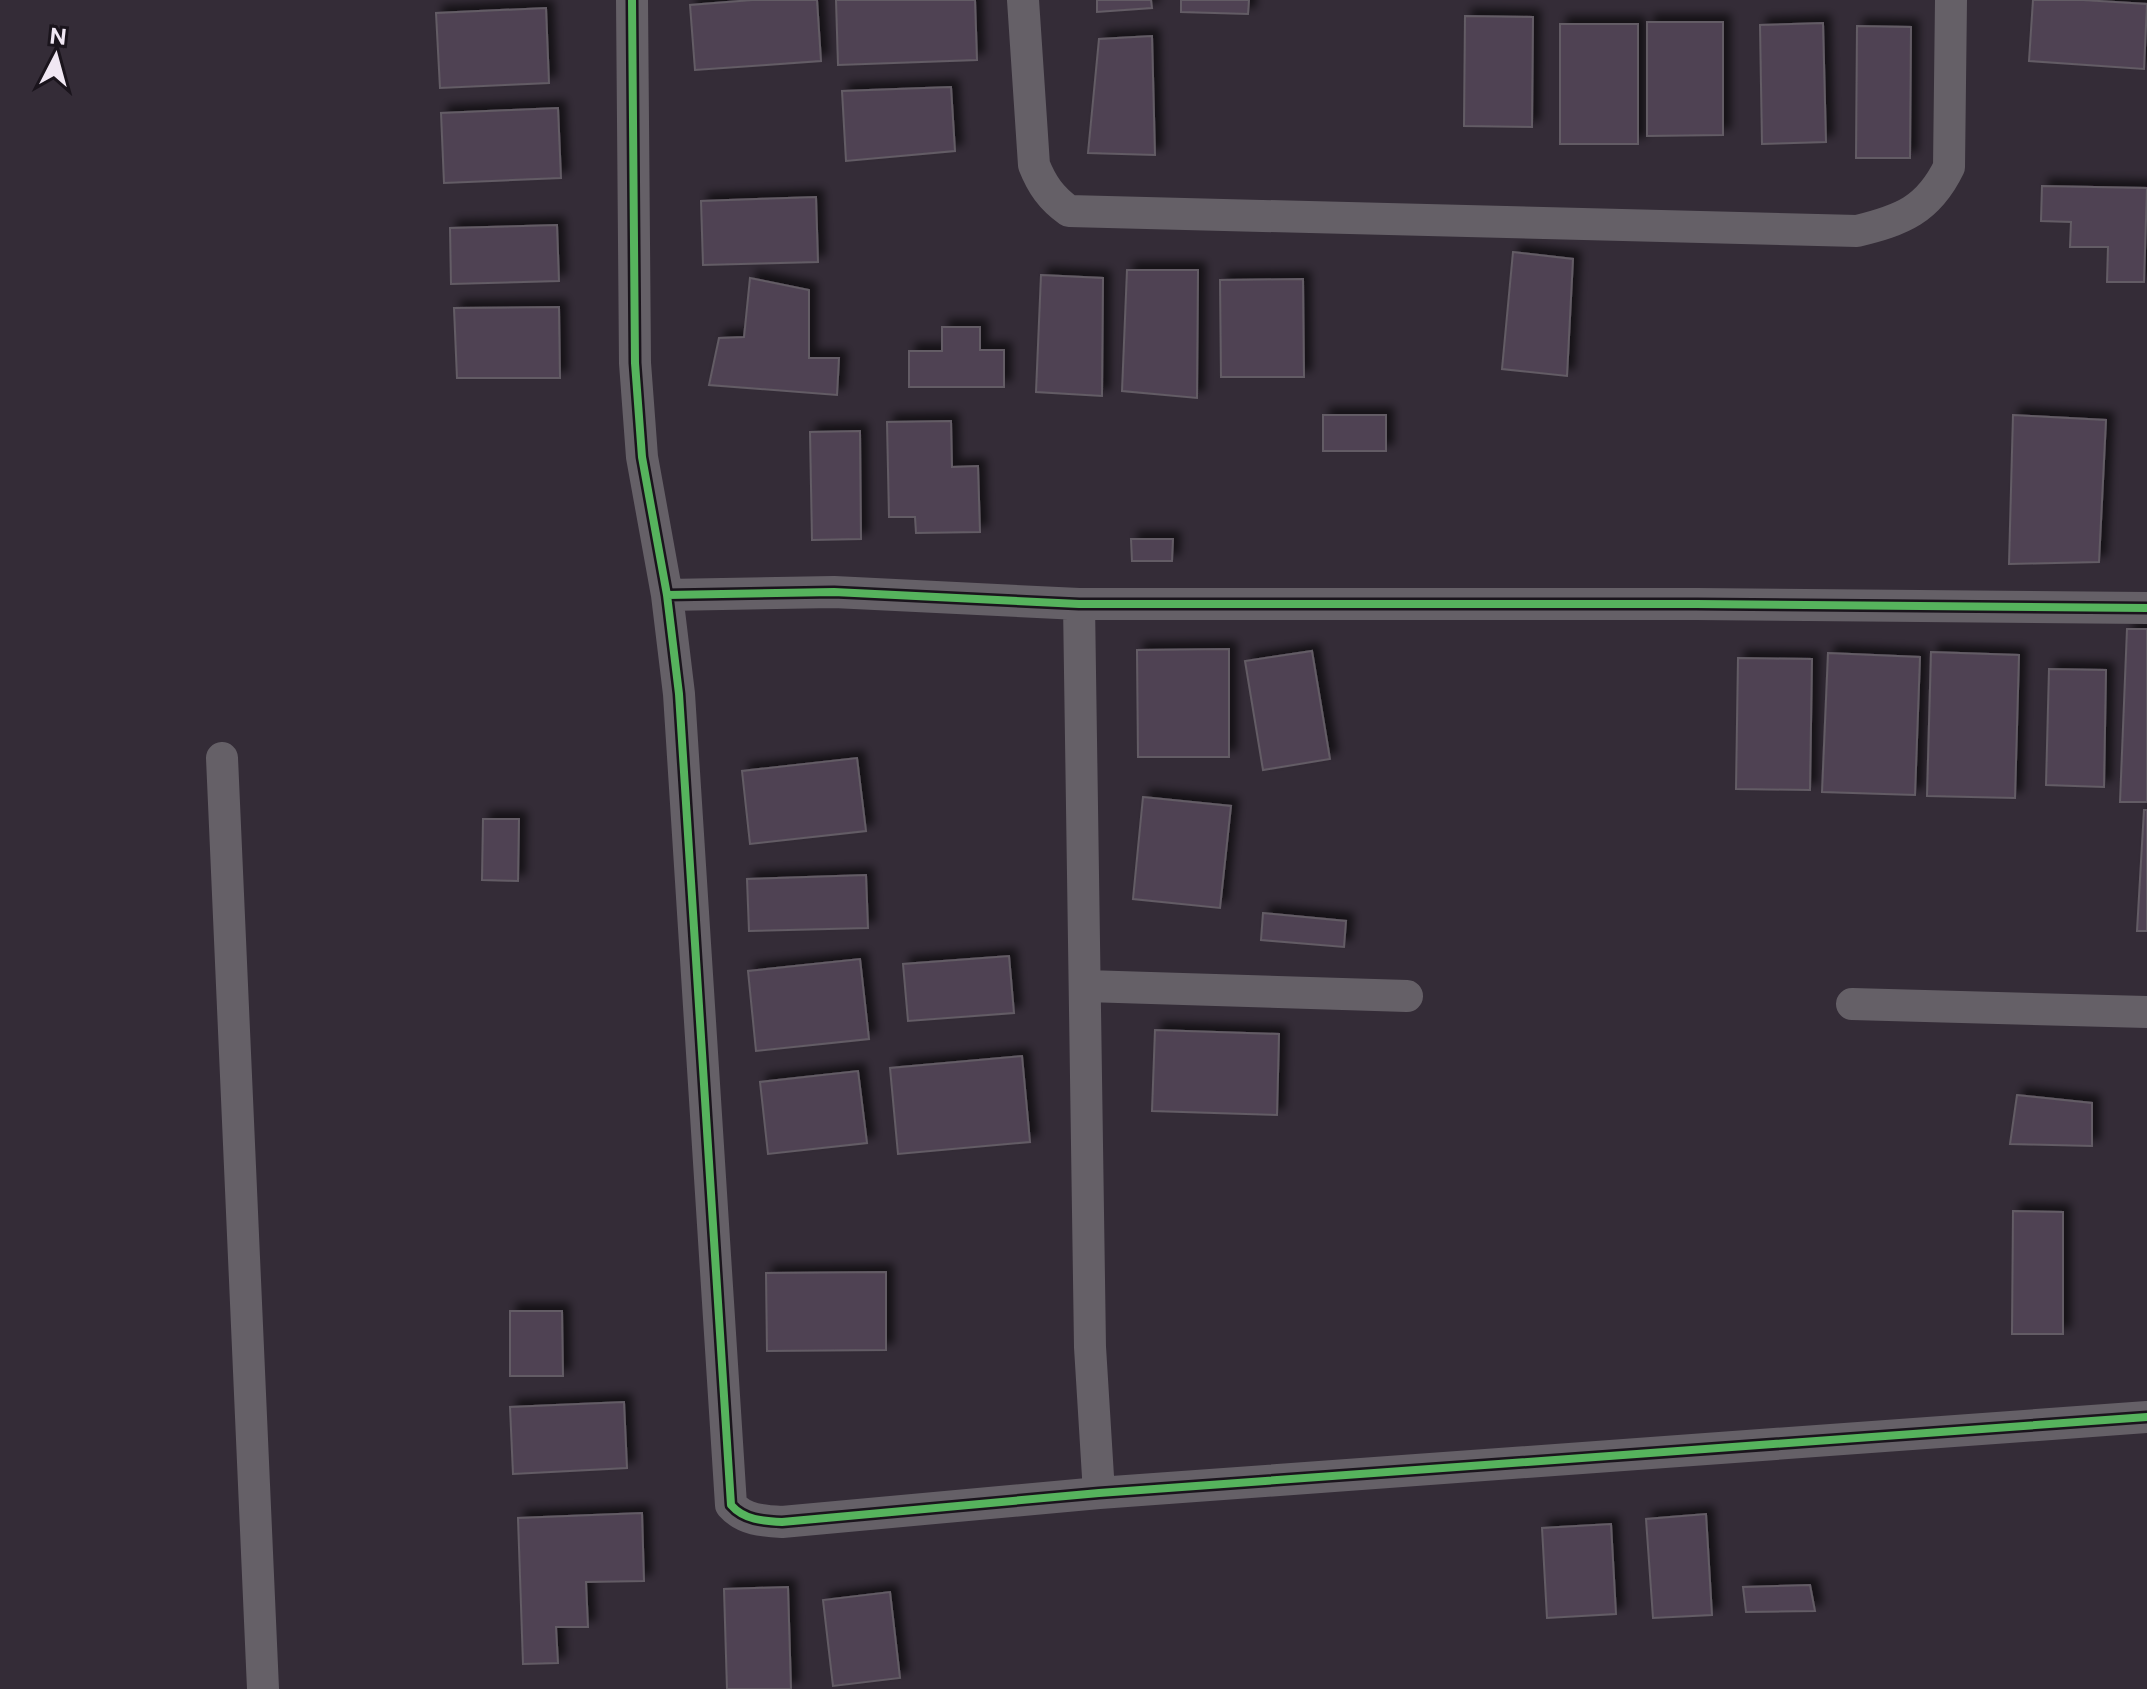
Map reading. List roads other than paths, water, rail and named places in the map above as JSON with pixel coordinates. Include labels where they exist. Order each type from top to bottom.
[{"type":"street","points":[[632,0],[635,363],[642,457],[667,595],[679,694],[731,1505],[745,1516],[782,1522],[1099,1493],[2147,1417]]},
{"type":"street","points":[[1023,0],[1034,165],[1044,187],[1069,211],[1857,231],[1897,221],[1911,212],[1940,185],[1949,167],[1951,0]]},
{"type":"street","points":[[667,595],[834,592],[1079,604],[1727,604],[2147,608]]},
{"type":"street","points":[[1079,604],[1090,1347],[1099,1493]]},
{"type":"street","points":[[222,758],[263,1689]]},
{"type":"street","points":[[1086,986],[1407,996]]},
{"type":"street","points":[[1852,1004],[2147,1012]]}]
